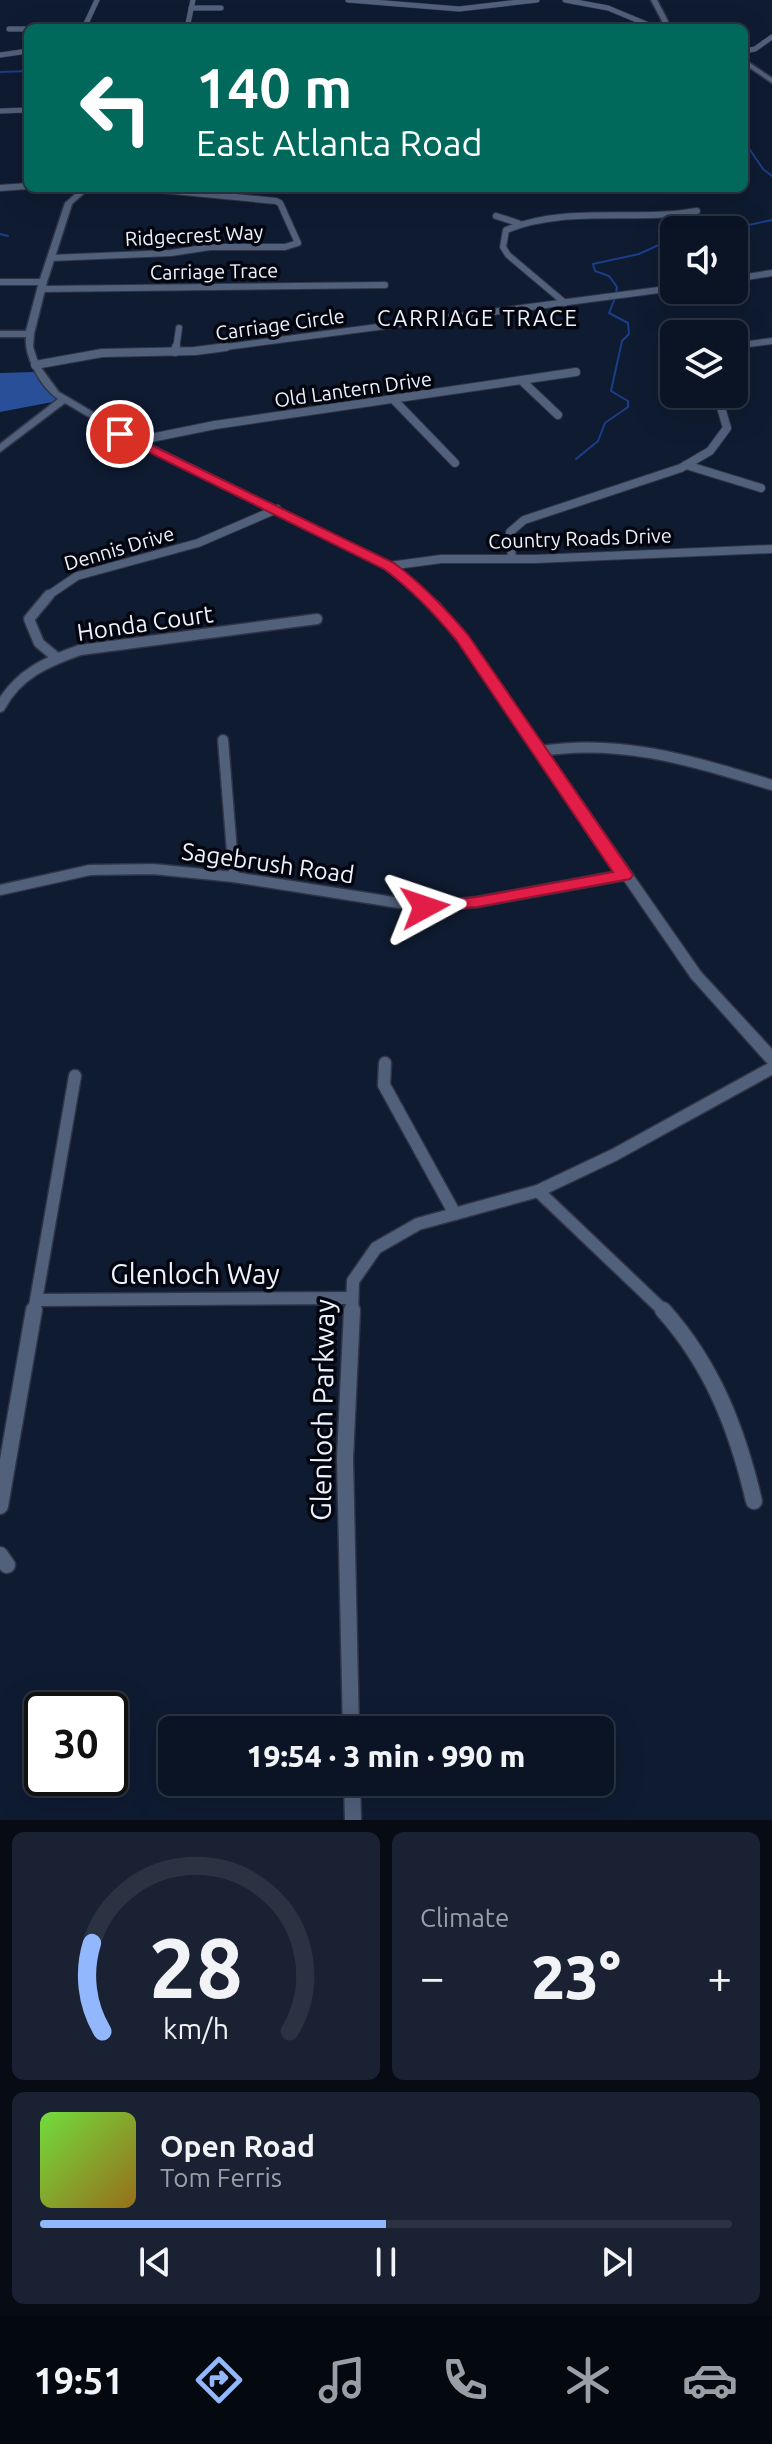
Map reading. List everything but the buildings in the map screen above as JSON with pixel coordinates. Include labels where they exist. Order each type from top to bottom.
[{"type":"street","points":[[86,24],[97,0]]},
{"type":"street","points":[[188,24],[193,0]]},
{"type":"street","points":[[348,0],[459,9],[537,0]]},
{"type":"street","points":[[565,0],[611,6],[625,16],[648,24]]},
{"type":"street","points":[[654,0],[665,21],[662,24]]},
{"type":"street","points":[[191,8],[221,8]]},
{"type":"street","points":[[9,29],[24,29]]},
{"type":"street","points":[[748,50],[755,49],[770,36]]},
{"type":"street","points":[[0,55],[24,52]]},
{"type":"street","points":[[748,64],[772,81]]},
{"type":"street","points":[[0,111],[24,110]]},
{"type":"street","points":[[0,188],[24,186]]},
{"type":"street","points":[[81,192],[69,203],[30,334],[29,347],[35,365],[56,394],[136,441],[389,566],[447,619],[696,975],[772,1059]]},
{"type":"street","points":[[191,192],[225,192]]},
{"type":"street","name":"Ridgecrest Way","points":[[51,258],[298,243],[281,207],[272,201],[215,194]]},
{"type":"street","points":[[496,216],[518,223],[570,218],[672,216],[697,211]]},
{"type":"street","points":[[518,223],[503,235],[503,247],[508,255],[565,303]]},
{"type":"street","points":[[748,277],[772,273]]},
{"type":"street","name":"Carriage Trace","points":[[0,282],[43,285],[385,285]]},
{"type":"street","name":"Carriage Circle","points":[[35,365],[102,353],[175,352],[660,290]]},
{"type":"street","points":[[175,352],[179,328]]},
{"type":"street","points":[[0,334],[30,334]]},
{"type":"street","points":[[748,344],[772,341]]},
{"type":"street","name":"Old Lantern Drive","points":[[136,441],[215,425],[576,372]]},
{"type":"street","points":[[522,381],[558,415]]},
{"type":"street","points":[[393,399],[455,463]]},
{"type":"street","points":[[0,449],[63,400]]},
{"type":"street","points":[[512,559],[510,532],[524,520],[686,465],[710,451],[727,428],[721,408]]},
{"type":"street","points":[[686,465],[761,488]]},
{"type":"street","name":"Dennis Drive","points":[[57,658],[39,643],[29,619],[38,602],[56,585],[96,569],[195,544],[277,509]]},
{"type":"street","name":"Country Roads Drive","points":[[389,566],[441,559],[772,549]]},
{"type":"street","name":"Honda Court","points":[[0,707],[7,691],[17,680],[57,658],[105,646],[317,619]]},
{"type":"street","points":[[223,740],[234,877]]},
{"type":"street","points":[[541,751],[589,746],[630,747],[685,759],[772,785]]},
{"type":"street","name":"Sagebrush Road","points":[[0,890],[90,870],[153,869],[234,877],[425,907],[477,902],[624,875]]},
{"type":"street","points":[[385,1063],[384,1085],[455,1214]]},
{"type":"street","name":"Glenloch Parkway","points":[[351,1716],[345,1458],[353,1281],[376,1248],[418,1224],[538,1191],[614,1155],[772,1068]]},
{"type":"street","points":[[0,1506],[75,1076]]},
{"type":"street","points":[[538,1191],[677,1324],[701,1359],[730,1414],[742,1446],[754,1501]]},
{"type":"street","name":"Glenloch Way","points":[[38,1300],[352,1298]]},
{"type":"street","points":[[352,1796],[353,1820]]},
{"type":"shaded area","points":[[34,372],[63,400],[0,412],[0,373]]},
{"type":"waterway","points":[[0,72],[24,71]]},
{"type":"waterway","points":[[748,147],[763,169],[772,176]]},
{"type":"waterway","points":[[748,225],[772,220]]},
{"type":"waterway","points":[[0,234],[8,236]]},
{"type":"waterway","points":[[616,294],[617,287],[609,276],[595,271],[593,264],[639,254],[660,244]]},
{"type":"waterway","points":[[576,459],[598,441],[605,423],[628,407],[628,401],[611,391],[622,341],[629,334],[628,323],[609,313],[615,298]]},
{"type":"district","name":"CARRIAGE TRACE","points":[[478,317]]},
{"type":"route","points":[[120,434],[277,509],[389,566],[406,579],[436,606],[463,639],[624,875],[477,902],[425,907]]}]
